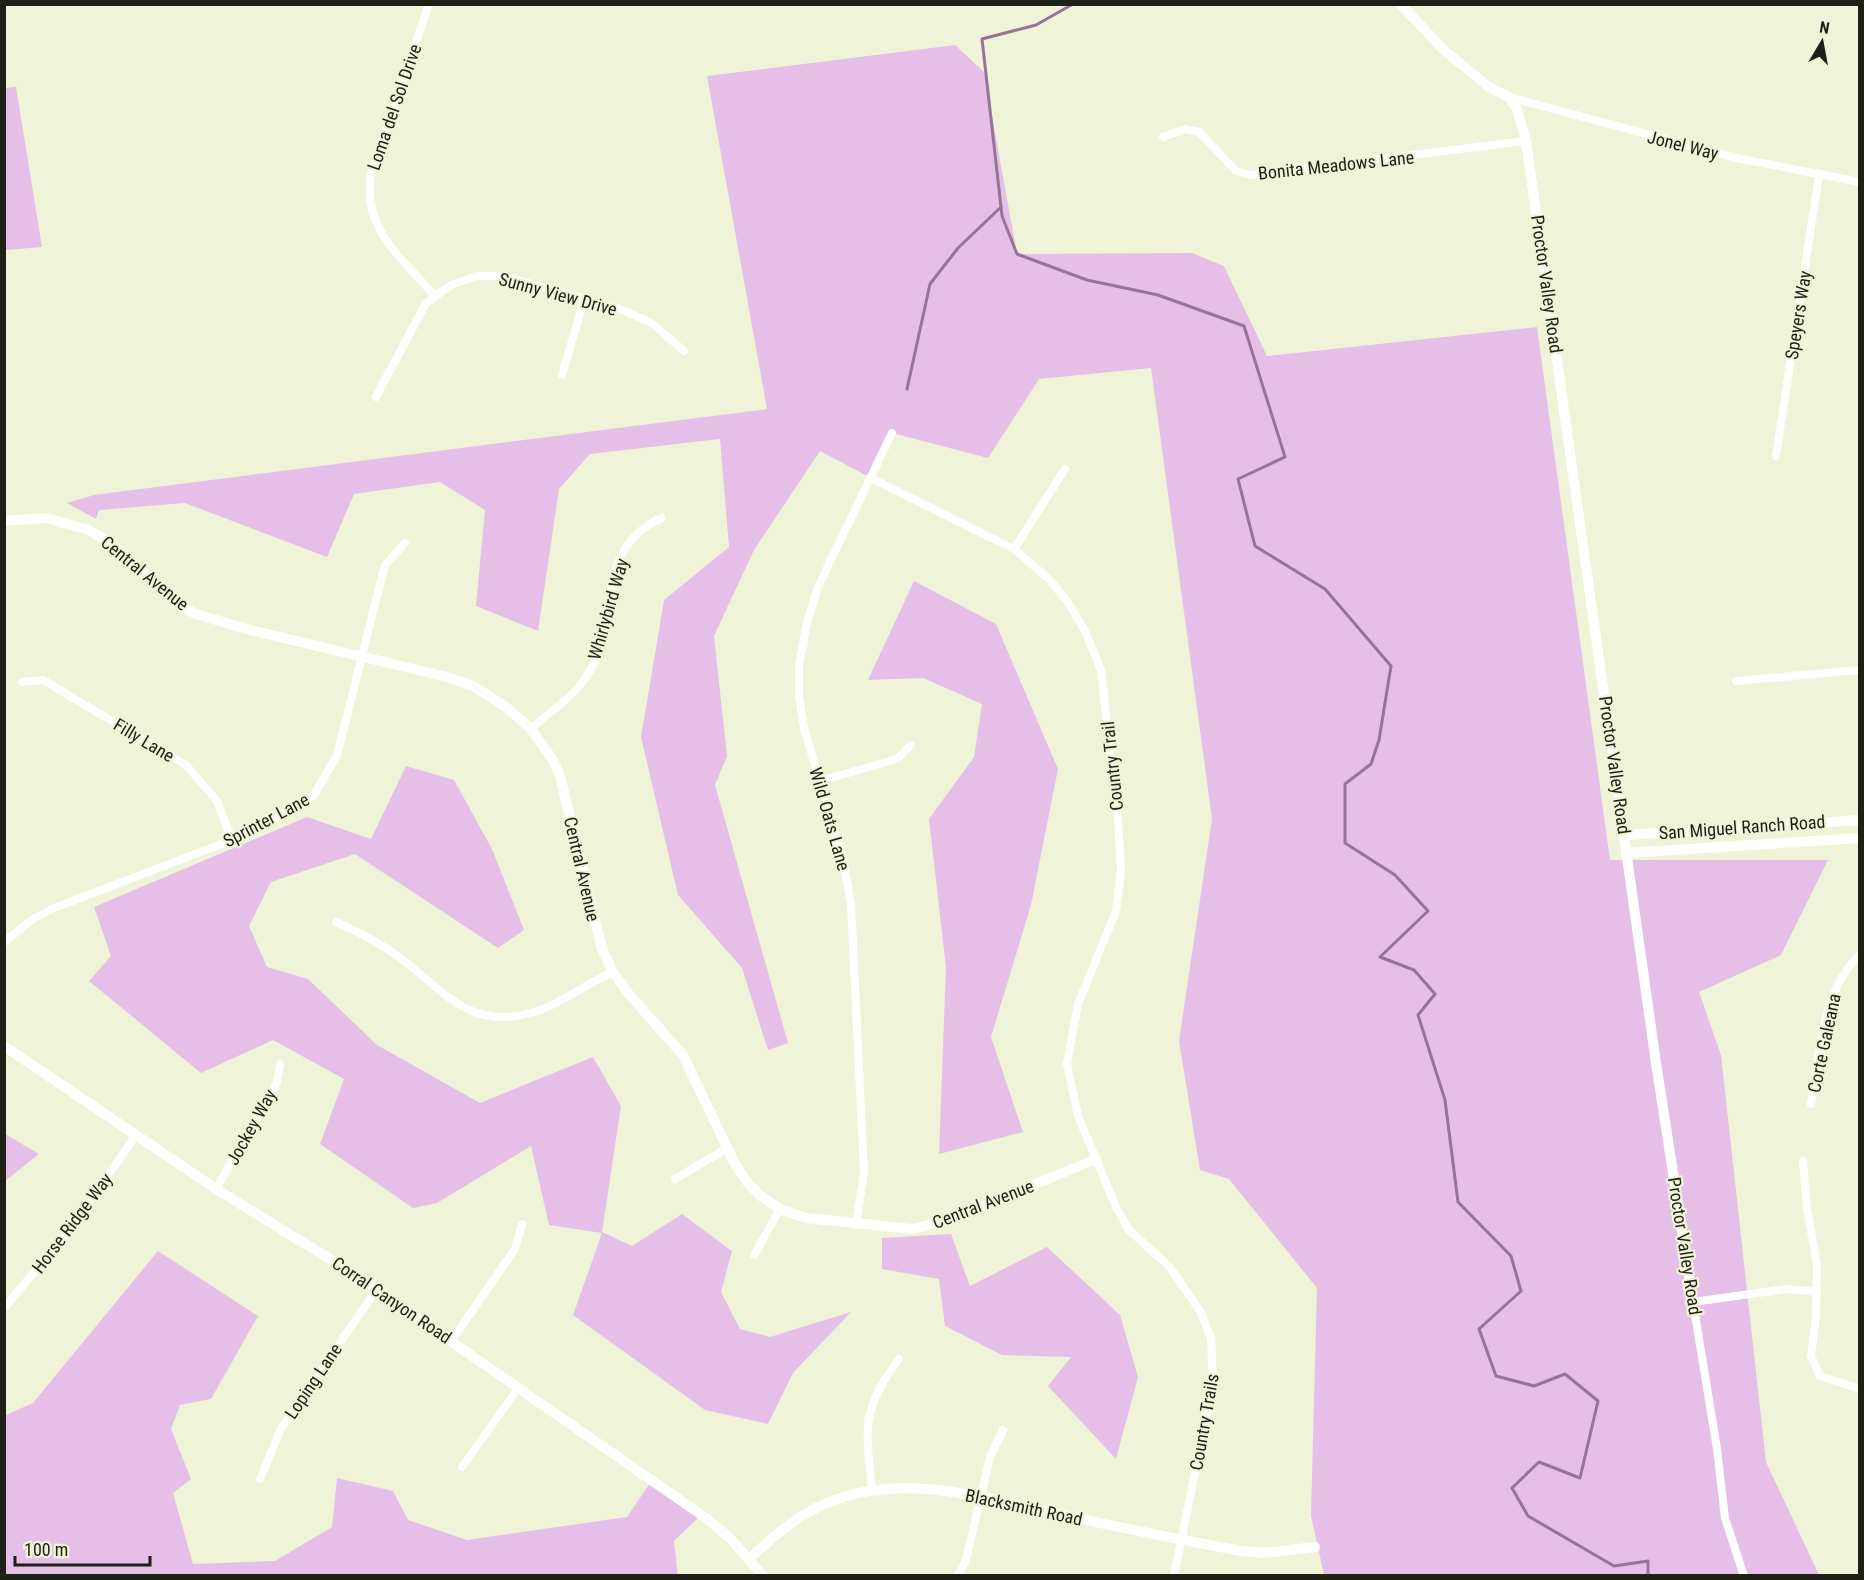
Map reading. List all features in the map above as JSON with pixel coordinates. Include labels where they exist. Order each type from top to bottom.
[{"type":"street","name":"Loma del Sol Drive","points":[[429,4],[372,169],[368,198],[379,232],[435,296]]},
{"type":"street","points":[[1400,4],[1445,51],[1489,87],[1509,97]]},
{"type":"street","name":"Proctor Valley Road","points":[[1509,97],[1517,109],[1526,141],[1693,1302],[1717,1449],[1725,1518],[1744,1575]]},
{"type":"street","name":"Jonel Way","points":[[1509,97],[1725,156],[1860,182]]},
{"type":"street","name":"Bonita Meadows Lane","points":[[1163,137],[1185,129],[1199,132],[1236,171],[1250,175],[1526,141]]},
{"type":"street","name":"Speyers Way","points":[[1776,456],[1819,175]]},
{"type":"street","name":"Sunny View Drive","points":[[376,397],[426,303],[459,281],[494,275],[623,310],[653,324],[684,351]]},
{"type":"street","points":[[562,375],[584,300]]},
{"type":"street","name":"Wild Oats Lane","points":[[856,1225],[864,1172],[851,904],[843,859],[801,712],[799,681],[801,650],[818,587],[892,433]]},
{"type":"street","points":[[1014,549],[1065,469]]},
{"type":"street","name":"Country Trail","points":[[871,478],[1014,549],[1050,580],[1069,604],[1092,645],[1103,681],[1119,830],[1121,872],[1119,898],[1112,924],[1078,1004],[1067,1064],[1078,1116],[1096,1159]]},
{"type":"street","name":"Central Avenue","points":[[4,521],[46,518],[84,528],[113,545],[158,588],[196,614],[242,628],[361,656],[473,686],[506,707],[531,729],[560,776],[597,934],[613,972],[683,1055],[726,1149],[747,1182],[780,1209],[806,1218],[856,1225],[904,1230],[930,1226],[1096,1159]]},
{"type":"street","name":"Whirlybird Way","points":[[531,729],[566,700],[588,675],[600,651],[609,593],[617,564],[626,548],[644,526],[663,518]]},
{"type":"street","name":"Sprinter Lane","points":[[4,942],[33,919],[54,908],[232,840],[265,824],[314,795],[337,755],[384,565],[405,543]]},
{"type":"street","points":[[1736,681],[1860,670]]},
{"type":"street","name":"Filly Lane","points":[[22,682],[43,680],[186,765],[217,801],[232,840]]},
{"type":"street","points":[[820,781],[897,759],[911,745]]},
{"type":"street","name":"San Miguel Ranch Road","points":[[1625,835],[1860,820]]},
{"type":"street","name":"San Miguel Ranch Road","points":[[1628,853],[1860,838]]},
{"type":"street","points":[[336,922],[367,936],[403,960],[449,1000],[470,1010],[491,1015],[513,1016],[534,1012],[613,972]]},
{"type":"street","name":"Corte Galeana","points":[[1811,1104],[1823,1033],[1834,993],[1846,969],[1860,954]]},
{"type":"street","name":"Corral Canyon Road","points":[[4,1046],[216,1189],[377,1289],[452,1340],[706,1518],[750,1558],[763,1575]]},
{"type":"street","name":"Jockey Way","points":[[216,1189],[277,1082],[280,1064]]},
{"type":"street","name":"Horse Ridge Way","points":[[4,1308],[74,1226],[136,1135]]},
{"type":"street","points":[[675,1179],[726,1149]]},
{"type":"street","name":"Country Trails","points":[[1096,1159],[1129,1230],[1169,1266],[1200,1311],[1211,1338],[1213,1384],[1174,1575]]},
{"type":"street","points":[[1803,1161],[1807,1208],[1817,1265],[1811,1356],[1820,1376],[1860,1389]]},
{"type":"street","points":[[754,1255],[780,1209]]},
{"type":"street","points":[[452,1340],[515,1249],[522,1224]]},
{"type":"street","name":"Loping Lane","points":[[260,1479],[280,1429],[377,1289]]},
{"type":"street","points":[[1693,1302],[1786,1289],[1816,1292]]},
{"type":"street","points":[[872,1490],[866,1443],[869,1416],[878,1387],[899,1359]]},
{"type":"street","points":[[462,1467],[519,1387]]},
{"type":"street","points":[[958,1575],[966,1560],[990,1457],[1003,1430]]},
{"type":"street","name":"Blacksmith Road","points":[[750,1558],[803,1514],[828,1502],[872,1490],[920,1487],[1182,1540],[1264,1553],[1315,1547]]},
{"type":"shaded area","points":[[955,45],[984,72],[1017,254],[1192,253],[1224,266],[1267,356],[1537,327],[1610,860],[1828,860],[1781,955],[1699,992],[1721,1055],[1766,1462],[1819,1575],[1324,1575],[1311,1516],[1317,1288],[1229,1179],[1200,1170],[1179,1041],[1212,819],[1151,368],[1039,379],[988,458],[892,433],[871,478],[820,451],[754,550],[714,636],[727,756],[715,785],[788,1043],[768,1050],[742,968],[678,895],[641,737],[664,600],[729,547],[720,439],[590,454],[559,489],[538,631],[476,606],[485,510],[440,482],[354,494],[327,557],[185,503],[99,510],[96,519],[67,503],[94,495],[767,409],[707,76]]},
{"type":"shaded area","points":[[16,87],[42,247],[5,250],[5,88]]},
{"type":"shaded area","points":[[914,581],[996,624],[1058,769],[1031,905],[991,1037],[1023,1132],[939,1154],[946,968],[929,819],[974,757],[982,704],[923,678],[868,680]]},
{"type":"shaded area","points":[[406,766],[454,780],[492,849],[524,930],[498,948],[355,854],[271,882],[249,926],[267,967],[308,979],[377,1045],[480,1103],[593,1057],[621,1106],[602,1232],[632,1246],[682,1214],[732,1251],[721,1292],[740,1329],[770,1337],[851,1312],[793,1373],[768,1424],[705,1410],[573,1315],[602,1233],[549,1225],[531,1146],[437,1203],[413,1208],[320,1144],[344,1079],[273,1040],[201,1073],[89,981],[111,956],[94,907],[307,817],[371,839]]},
{"type":"shaded area","points":[[5,1134],[39,1154],[5,1181]]},
{"type":"shaded area","points":[[951,1234],[970,1286],[1047,1247],[1120,1315],[1138,1377],[1116,1459],[1048,1386],[1071,1357],[1002,1355],[945,1326],[939,1279],[882,1269],[882,1238]]},
{"type":"shaded area","points":[[158,1251],[258,1316],[211,1399],[180,1405],[171,1429],[191,1479],[173,1493],[193,1564],[275,1561],[332,1527],[337,1478],[393,1491],[408,1520],[467,1540],[627,1517],[652,1480],[701,1515],[674,1541],[678,1575],[5,1575],[4,1416],[33,1403]]},
{"type":"waterway","points":[[1073,4],[1036,25],[982,39],[1002,216],[1017,254],[1087,280],[1158,295],[1244,326],[1285,457],[1238,479],[1255,546],[1325,589],[1391,666],[1379,740],[1371,764],[1345,784],[1345,843],[1395,875],[1428,911],[1380,957],[1414,970],[1435,994],[1418,1015],[1445,1100],[1458,1202],[1511,1256],[1521,1291],[1479,1329],[1496,1376],[1534,1386],[1565,1374],[1598,1401],[1580,1478],[1539,1462],[1512,1488],[1528,1516],[1614,1566],[1648,1561],[1648,1576]]},
{"type":"waterway","points":[[907,389],[930,284],[958,248],[1000,208]]}]
